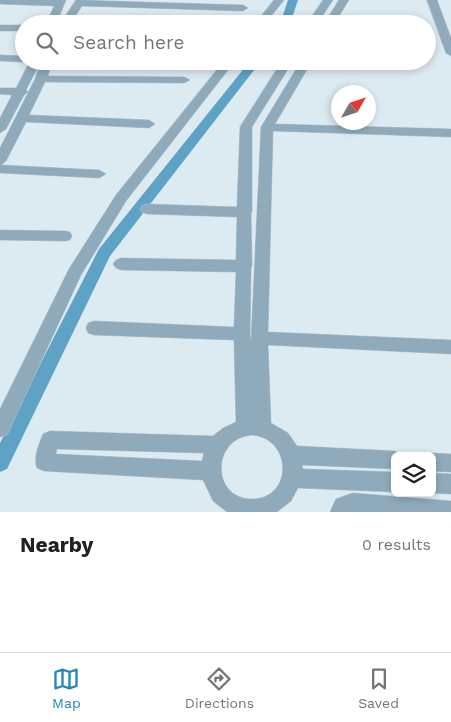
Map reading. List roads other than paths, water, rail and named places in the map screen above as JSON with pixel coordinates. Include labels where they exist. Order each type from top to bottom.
[{"type":"street","points":[[267,15],[279,0]]},
{"type":"street","points":[[318,15],[328,0]]},
{"type":"street","points":[[335,15],[344,0]]},
{"type":"street","points":[[432,0],[451,53]]},
{"type":"street","points":[[0,1],[60,1],[55,15]]},
{"type":"street","points":[[71,15],[81,1],[243,8]]},
{"type":"street","points":[[0,28],[15,28]]},
{"type":"street","points":[[0,58],[15,59]]},
{"type":"street","points":[[0,129],[22,92],[32,70]]},
{"type":"street","points":[[0,161],[44,70]]},
{"type":"street","points":[[0,429],[74,273],[115,206],[223,70]]},
{"type":"street","points":[[254,429],[242,334],[246,127],[282,70]]},
{"type":"street","points":[[254,429],[267,127],[302,70]]},
{"type":"street","points":[[41,79],[184,80]]},
{"type":"street","points":[[0,91],[22,92]]},
{"type":"street","points":[[20,118],[148,124]]},
{"type":"street","points":[[267,127],[451,133]]},
{"type":"street","points":[[0,169],[99,174]]},
{"type":"street","points":[[147,209],[245,212]]},
{"type":"street","points":[[0,235],[65,236]]},
{"type":"street","points":[[121,264],[244,266]]},
{"type":"street","points":[[94,328],[242,334]]},
{"type":"street","points":[[259,338],[451,347]]},
{"type":"street","points":[[254,429],[276,436],[291,455],[294,466],[293,478],[283,496],[264,509],[241,509],[232,503],[220,493],[212,480],[210,458],[216,445],[229,434],[254,429]]},
{"type":"street","points":[[210,471],[44,462],[50,440],[216,445]]},
{"type":"street","points":[[291,455],[391,460]]},
{"type":"street","points":[[436,462],[451,463]]},
{"type":"street","points":[[293,478],[391,482]]},
{"type":"street","points":[[436,484],[451,484]]},
{"type":"street","points":[[340,512],[343,506],[353,503],[451,511]]},
{"type":"waterway","points":[[288,15],[293,0]]},
{"type":"waterway","points":[[0,463],[104,253],[249,70]]}]
